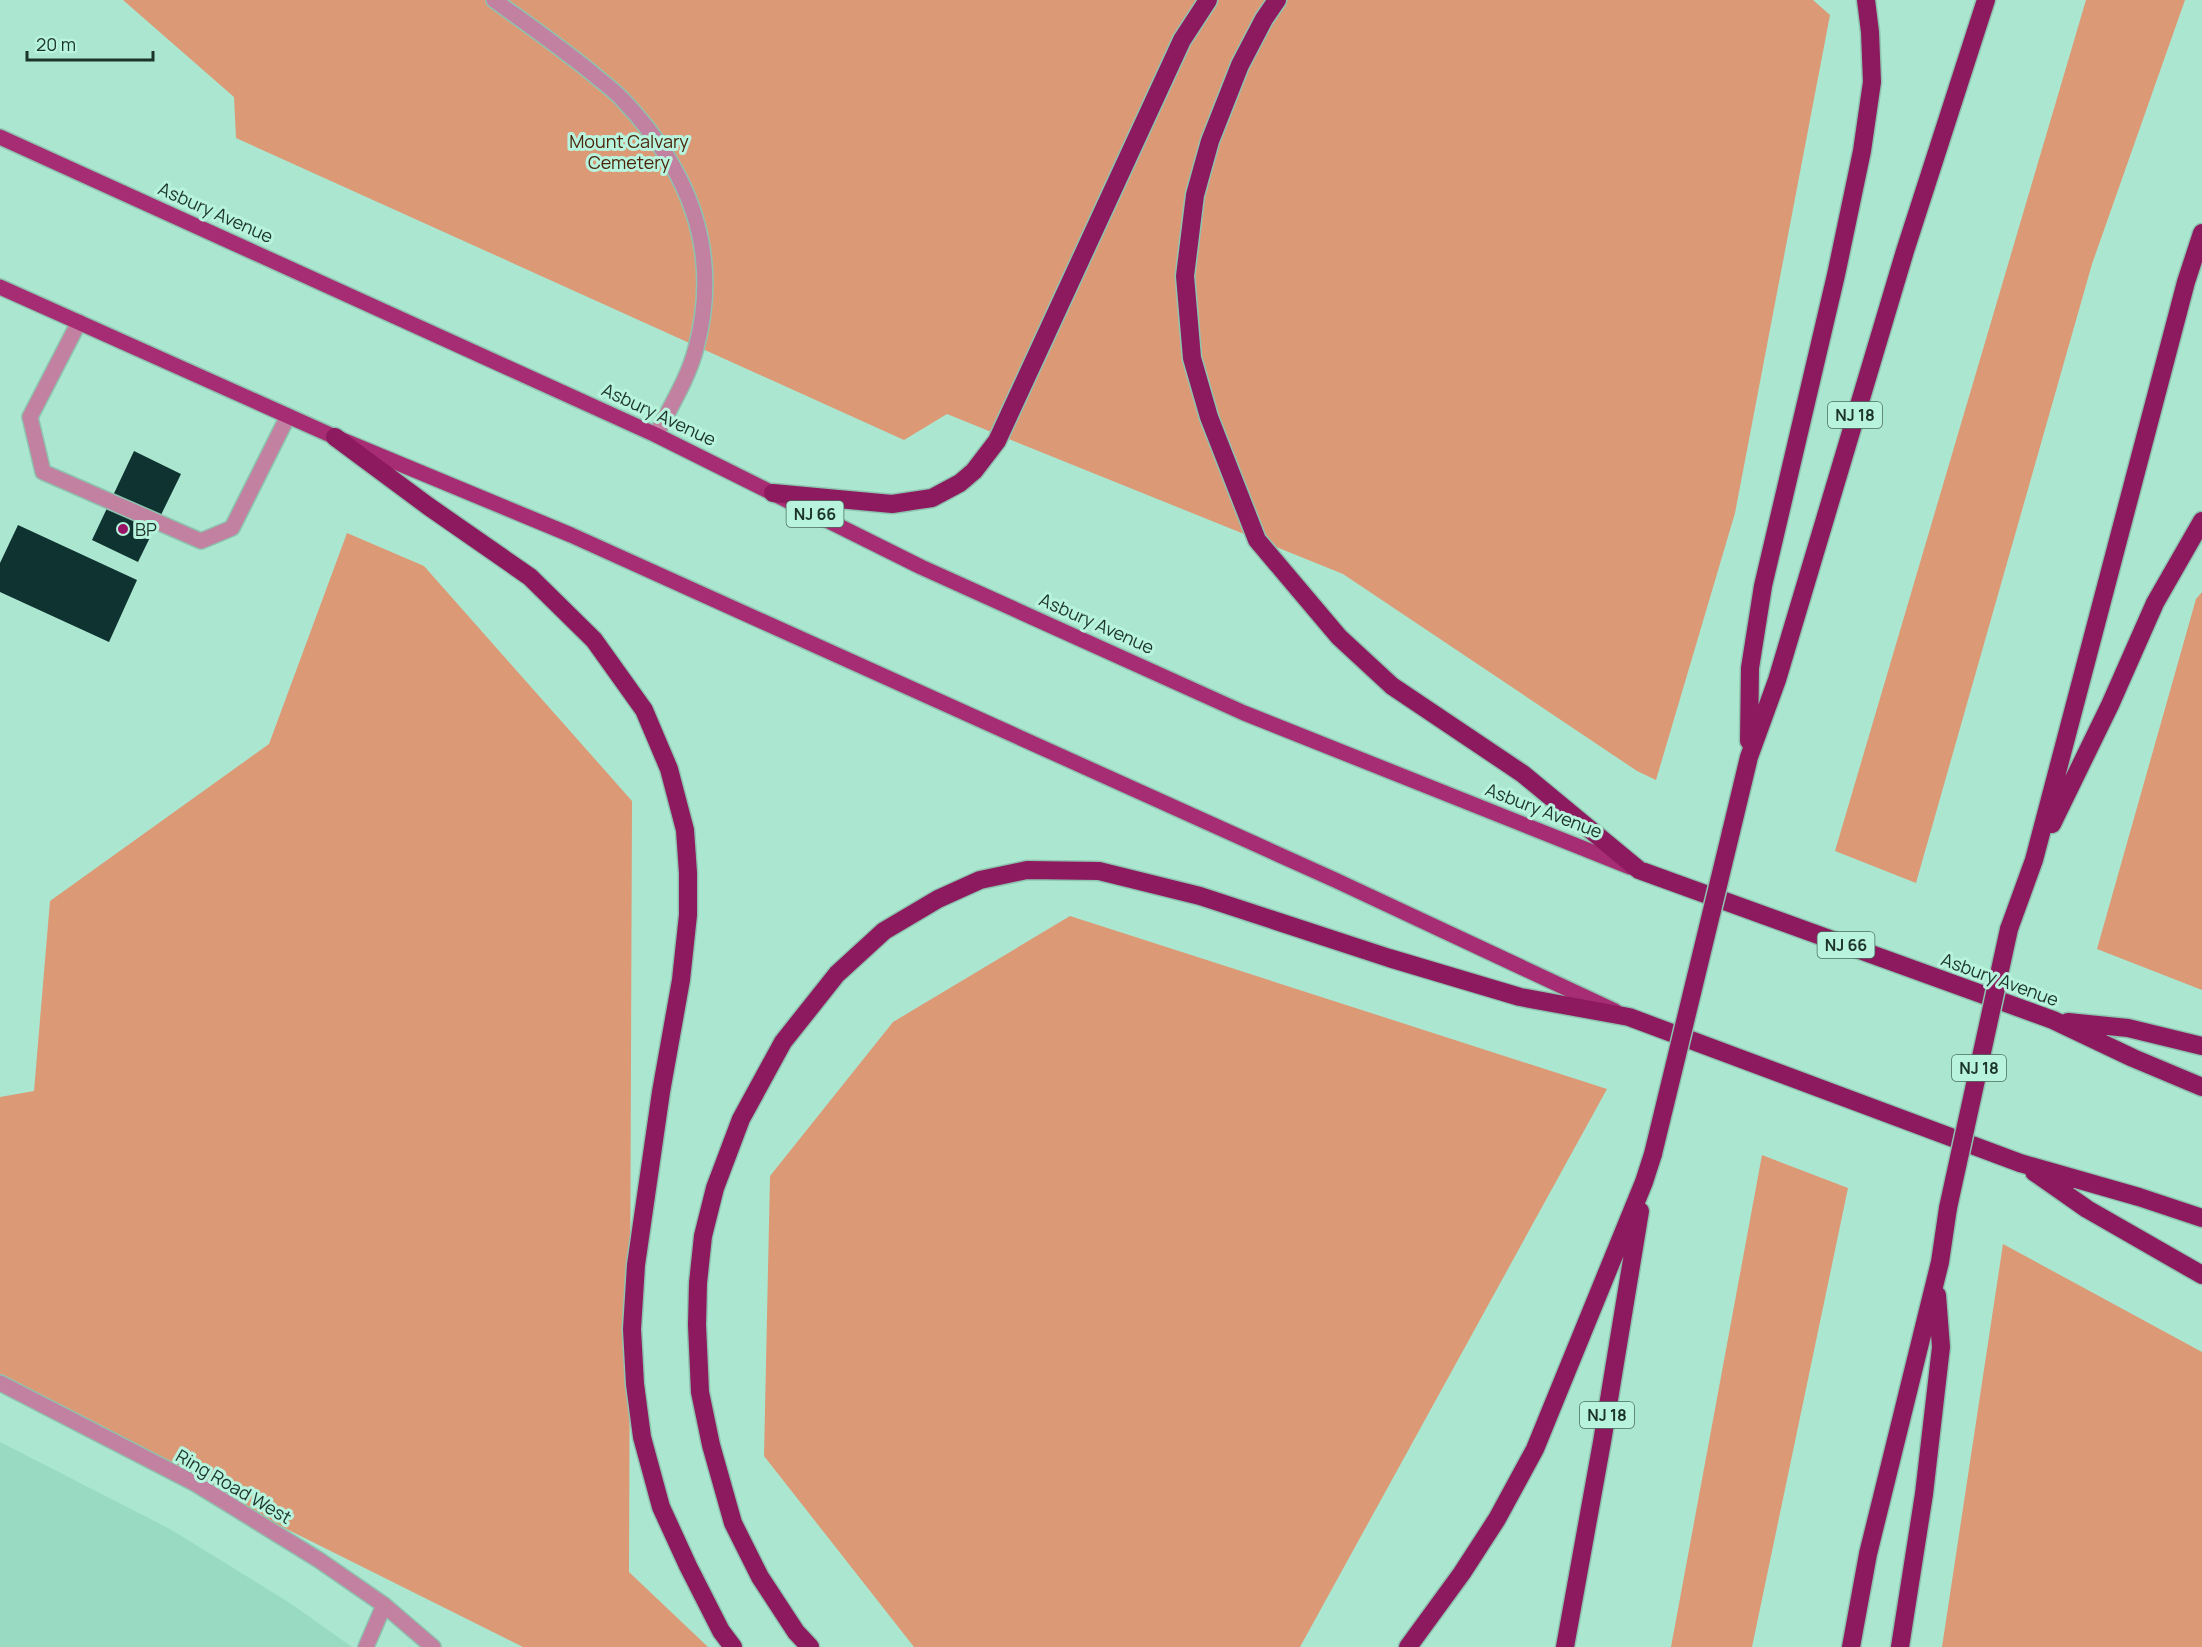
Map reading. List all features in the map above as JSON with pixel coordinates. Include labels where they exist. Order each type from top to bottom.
[{"type":"highway","points":[[773,493],[892,504],[932,498],[960,483],[975,471],[997,441],[1182,40],[1208,0]]},
{"type":"highway","points":[[1277,0],[1264,19],[1240,65],[1210,141],[1195,195],[1185,276],[1192,358],[1209,417],[1257,540],[1339,637],[1392,686],[1523,774],[1639,870]]},
{"type":"highway","points":[[1749,757],[1750,669],[1763,586],[1836,275],[1862,151],[1872,82],[1866,0]]},
{"type":"highway","name":"NJ 18","points":[[1565,1647],[1602,1442],[1644,1182],[1653,1154],[1749,757],[1776,680],[1905,251],[1986,0]]},
{"type":"highway","name":"NJ 18","points":[[1851,1647],[1868,1554],[1936,1278],[1948,1208],[2009,928],[2034,860],[2183,294],[2202,233]]},
{"type":"highway","points":[[335,437],[428,506],[530,577],[586,632],[644,710],[669,769],[686,830],[688,915],[681,980],[661,1092],[636,1265],[632,1329],[635,1384],[642,1437],[661,1507],[721,1631],[734,1647]]},
{"type":"highway","points":[[2034,860],[2110,705],[2155,603],[2202,521]]},
{"type":"highway","points":[[810,1647],[796,1632],[760,1577],[733,1523],[711,1445],[700,1392],[697,1325],[698,1283],[703,1236],[715,1188],[741,1119],[783,1042],[837,974],[884,931],[938,899],[980,880],[1027,870],[1099,871],[1200,896],[1389,958],[1520,996],[1629,1017],[2020,1162],[2202,1218]]},
{"type":"highway","name":"Asbury Avenue","points":[[1639,870],[2053,1020],[2133,1058],[2202,1087]]},
{"type":"highway","points":[[2053,1020],[2128,1029],[2202,1047]]},
{"type":"highway","points":[[2020,1162],[2087,1209],[2202,1275]]},
{"type":"highway","points":[[1408,1647],[1462,1573],[1491,1528],[1535,1449],[1644,1182]]},
{"type":"highway","points":[[1900,1647],[1924,1494],[1941,1347],[1936,1278]]},
{"type":"main road","points":[[0,126],[16,144]]},
{"type":"main road","name":"Asbury Avenue","points":[[0,137],[656,435],[921,567],[1244,713],[1639,870]]},
{"type":"main road","points":[[0,287],[335,437],[582,540],[1324,875],[1629,1017]]},
{"type":"street","points":[[494,0],[562,49],[622,98],[672,161],[693,207],[704,262],[704,302],[696,348],[685,378],[656,435]]},
{"type":"street","points":[[78,322],[30,417],[43,472],[201,541],[232,528],[288,416]]},
{"type":"street","name":"Ring Road West","points":[[0,1383],[196,1484],[319,1560],[384,1605],[433,1647]]},
{"type":"street","points":[[366,1647],[384,1605]]},
{"type":"shaded area","points":[[0,1442],[170,1529],[290,1603],[352,1647],[0,1647]]},
{"type":"green space","name":"Mount Calvary Cemetery","points":[[123,0],[1813,0],[1830,15],[1735,513],[1656,780],[1637,771],[1343,574],[947,414],[904,440],[236,138],[234,97]]},
{"type":"green space","points":[[2086,0],[2185,0],[2092,264],[1916,883],[1835,851]]},
{"type":"green space","points":[[347,533],[424,566],[632,801],[629,1572],[708,1647],[523,1647],[0,1386],[0,1097],[34,1091],[50,901],[269,744]]},
{"type":"green space","points":[[2202,592],[2202,990],[2097,949],[2196,599]]},
{"type":"green space","points":[[1070,916],[1607,1089],[1300,1647],[914,1647],[764,1456],[770,1176],[893,1022]]},
{"type":"green space","points":[[1762,1155],[1848,1188],[1752,1647],[1671,1647]]},
{"type":"green space","points":[[2003,1244],[2202,1352],[2202,1647],[1942,1647]]},
{"type":"building","points":[[134,451],[181,474],[138,562],[92,540]]},
{"type":"building","points":[[18,525],[137,580],[109,642],[0,592],[0,563]]},
{"type":"place","name":"BP","points":[[123,529]]}]
